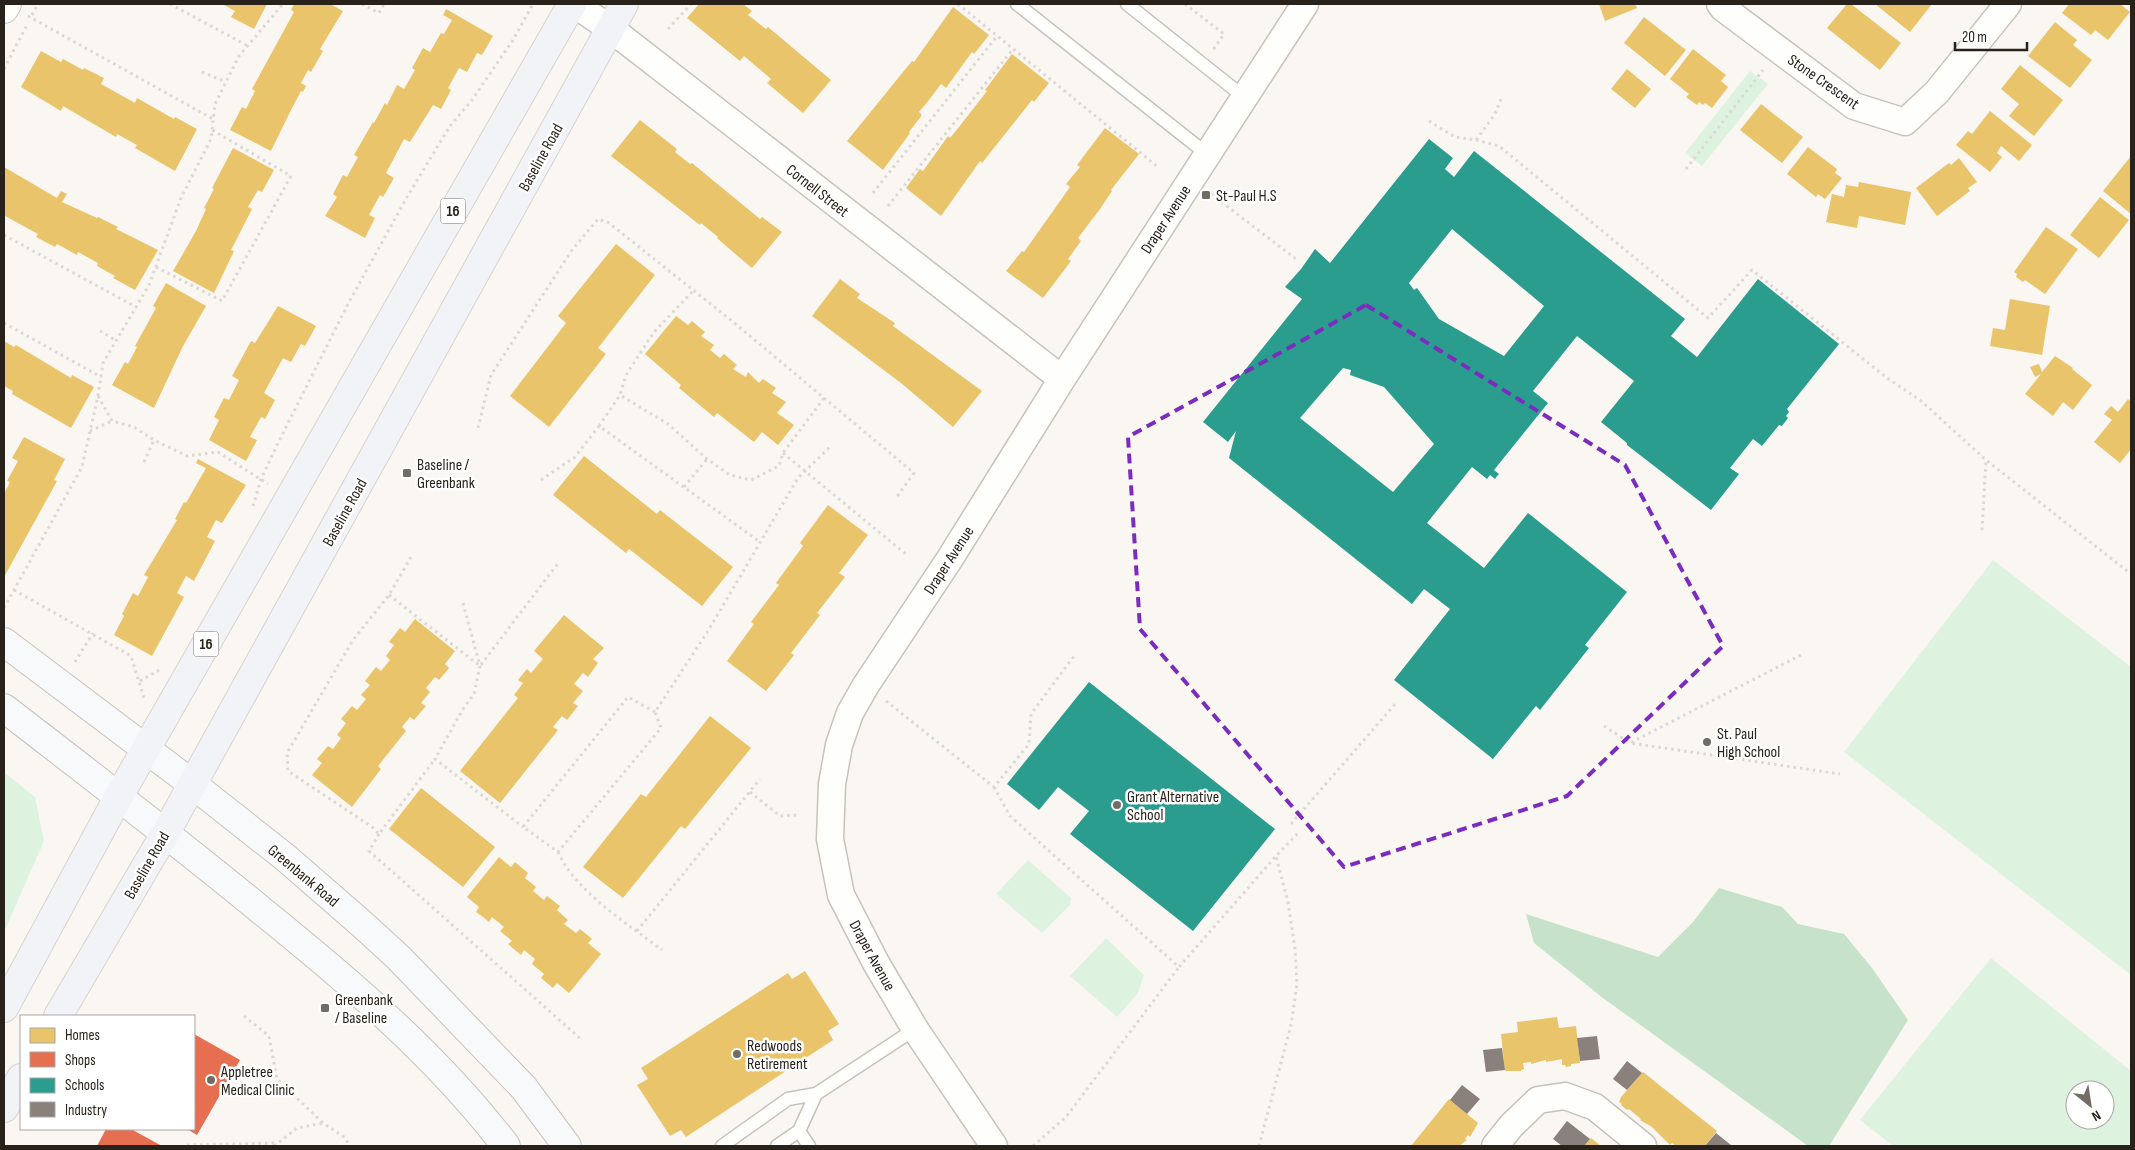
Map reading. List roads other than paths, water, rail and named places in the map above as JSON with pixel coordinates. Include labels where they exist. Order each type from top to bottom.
[{"type":"main road","name":"16","points":[[4,1008],[119,796],[573,4]]},
{"type":"main road","name":"Baseline Road","points":[[59,1015],[166,832],[191,782],[281,626],[624,4]]},
{"type":"main road","name":"Greenbank Road","points":[[4,642],[191,782],[286,858],[399,958],[524,1088],[567,1146]]},
{"type":"main road","points":[[4,708],[166,832],[335,970],[411,1040],[476,1107],[506,1146]]},
{"type":"main road","points":[[4,1108],[20,1080]]},
{"type":"street","name":"Cornell Street","points":[[573,4],[610,29],[1062,379]]},
{"type":"street","name":"Draper Avenue","points":[[994,1146],[915,1028],[876,963],[841,895],[830,839],[832,784],[839,745],[850,713],[866,685],[949,560],[1062,379],[1305,4]]},
{"type":"street","name":"Stone Crescent","points":[[1720,4],[1854,106],[1905,122],[1937,92],[2008,4]]},
{"type":"street","points":[[1495,1146],[1511,1126],[1538,1100],[1565,1096],[1595,1107],[1643,1146]]},
{"type":"lane","points":[[1017,4],[1207,154]]},
{"type":"lane","points":[[1127,4],[1244,97]]},
{"type":"lane","points":[[722,1146],[788,1099],[816,1094],[915,1028]]},
{"type":"lane","points":[[777,1146],[799,1131],[816,1094]]},
{"type":"lane","points":[[799,1131],[810,1146]]},
{"type":"place","name":"St-Paul H.S","points":[[1206,195]]},
{"type":"place","name":"Baseline / Greenbank","points":[[407,473]]},
{"type":"place","name":"St. Paul High School","points":[[1707,742]]},
{"type":"place","name":"Grant Alternative School","points":[[1117,805]]},
{"type":"place","name":"Greenbank / Baseline","points":[[325,1008]]},
{"type":"place","name":"Redwoods Retirement","points":[[737,1054]]},
{"type":"place","name":"Appletree Medical Clinic","points":[[211,1080]]}]
